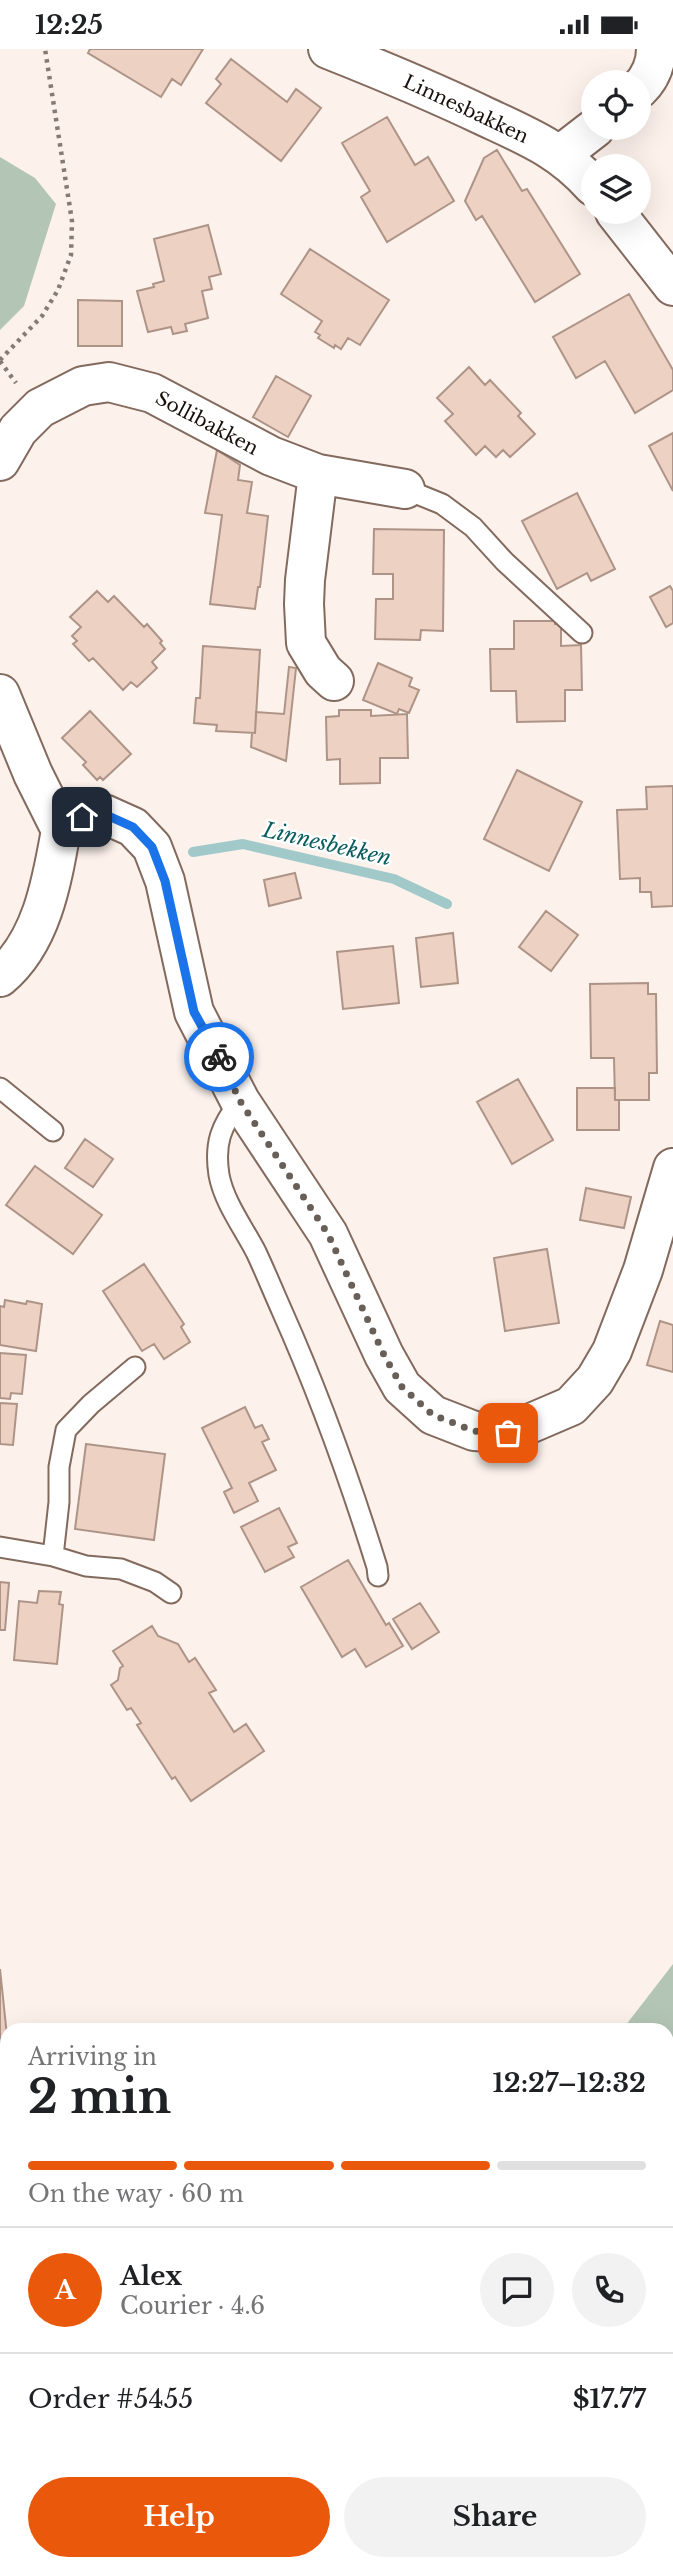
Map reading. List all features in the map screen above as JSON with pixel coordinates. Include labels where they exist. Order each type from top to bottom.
[{"type":"street","name":"Linnesbakken","points":[[328,49],[436,93],[533,139],[561,155],[581,172]]},
{"type":"street","points":[[651,72],[656,59],[656,49]]},
{"type":"street","points":[[561,155],[581,139]]},
{"type":"street","points":[[624,224],[673,286]]},
{"type":"street","name":"Sollibakken","points":[[0,461],[18,430],[40,408],[83,386],[109,382],[152,393],[271,456],[318,474],[405,489]]},
{"type":"street","points":[[318,474],[304,592],[306,643],[323,671],[334,681]]},
{"type":"street","points":[[0,694],[33,774],[61,830],[52,878],[31,938],[13,965],[0,977]]},
{"type":"street","points":[[61,830],[82,817],[104,814],[133,827],[152,847],[165,881],[194,1012],[240,1101],[328,1234],[384,1355],[402,1387],[433,1415],[474,1431],[508,1433],[571,1406],[595,1380],[612,1351],[629,1311],[673,1168]]},
{"type":"lane","name":"Sollibakken","points":[[405,489],[442,505],[473,527],[505,562],[582,633]]},
{"type":"lane","points":[[0,1088],[53,1131]]},
{"type":"lane","points":[[240,1101],[222,1125],[218,1158],[223,1191],[257,1254],[313,1384],[351,1484],[378,1576]]},
{"type":"lane","points":[[53,1556],[59,1502],[59,1467],[66,1430],[91,1404],[135,1367]]},
{"type":"lane","points":[[0,1547],[53,1556],[86,1566],[121,1569],[155,1582],[171,1593]]},
{"type":"path","points":[[0,360],[42,316],[58,290],[71,255],[71,210],[45,49]]},
{"type":"green space","points":[[0,157],[35,178],[56,204],[24,306],[0,330]]},
{"type":"green space","points":[[673,1964],[673,2023],[627,2023]]},
{"type":"building","points":[[90,49],[203,49],[181,85],[172,79],[161,97],[88,53]]},
{"type":"building","points":[[231,59],[287,102],[296,89],[321,108],[281,161],[206,103],[221,84],[216,79]]},
{"type":"building","points":[[387,117],[415,165],[428,157],[454,201],[387,242],[361,197],[370,191],[342,143]]},
{"type":"building","points":[[497,150],[522,191],[527,189],[580,274],[535,302],[482,216],[476,220],[465,201],[484,158]]},
{"type":"building","points":[[208,225],[221,274],[209,277],[212,289],[202,291],[208,318],[185,324],[187,331],[173,334],[171,327],[148,332],[137,291],[154,287],[153,284],[164,281],[154,239]]},
{"type":"building","points":[[310,249],[389,300],[360,345],[348,338],[341,349],[335,345],[334,348],[318,338],[320,335],[315,332],[322,321],[281,294]]},
{"type":"building","points":[[629,294],[673,370],[673,390],[635,413],[605,361],[576,378],[553,337]]},
{"type":"building","points":[[78,300],[122,301],[122,346],[78,346]]},
{"type":"building","points":[[469,367],[485,385],[490,380],[521,413],[518,416],[535,434],[510,457],[503,450],[496,457],[485,446],[476,455],[445,421],[453,414],[437,398]]},
{"type":"building","points":[[276,376],[311,396],[288,437],[253,417]]},
{"type":"building","points":[[673,433],[673,491],[649,446]]},
{"type":"building","points":[[217,450],[240,465],[238,480],[252,482],[247,513],[268,516],[255,609],[210,604],[222,515],[205,513]]},
{"type":"building","points":[[577,493],[615,569],[591,581],[587,573],[557,589],[522,521]]},
{"type":"building","points":[[374,529],[444,530],[443,631],[421,630],[420,640],[375,639],[376,599],[393,599],[393,574],[373,574]]},
{"type":"building","points":[[670,586],[673,591],[673,623],[666,627],[650,597]]},
{"type":"building","points":[[97,591],[108,602],[114,596],[144,627],[147,624],[162,641],[160,643],[165,649],[152,662],[157,668],[137,687],[131,682],[123,690],[93,658],[89,661],[73,644],[77,641],[72,636],[81,627],[70,617]]},
{"type":"building","points":[[514,621],[555,621],[555,624],[561,624],[561,646],[581,645],[582,690],[565,690],[565,721],[517,722],[516,691],[491,691],[490,649],[514,649]]},
{"type":"building","points":[[203,646],[260,650],[255,733],[216,731],[217,725],[194,723],[196,698],[200,698]]},
{"type":"building","points":[[378,663],[412,678],[409,686],[419,690],[409,713],[399,709],[397,714],[363,700]]},
{"type":"building","points":[[289,667],[296,668],[286,761],[251,747],[256,712],[284,714]]},
{"type":"building","points":[[339,710],[371,710],[371,716],[407,714],[408,758],[380,758],[380,783],[340,784],[340,759],[327,760],[326,717],[339,716]]},
{"type":"building","points":[[90,711],[131,754],[103,780],[100,777],[97,780],[83,765],[86,762],[62,738]]},
{"type":"building","points":[[517,770],[582,802],[549,871],[484,839]]},
{"type":"building","points":[[673,786],[673,906],[652,907],[651,892],[640,892],[640,878],[620,879],[617,810],[647,809],[646,787]]},
{"type":"building","points":[[295,873],[301,898],[269,906],[264,880]]},
{"type":"building","points":[[546,911],[578,935],[551,971],[519,947]]},
{"type":"building","points":[[453,933],[458,983],[421,987],[416,938]]},
{"type":"building","points":[[393,946],[399,1003],[343,1009],[337,952]]},
{"type":"building","points":[[648,983],[648,994],[656,994],[657,1073],[649,1073],[649,1100],[615,1100],[614,1058],[591,1058],[590,984]]},
{"type":"building","points":[[518,1079],[553,1140],[512,1164],[477,1102]]},
{"type":"building","points":[[577,1088],[615,1088],[615,1100],[619,1100],[619,1130],[577,1130]]},
{"type":"building","points":[[85,1139],[113,1159],[93,1187],[65,1168]]},
{"type":"building","points":[[35,1166],[102,1215],[73,1254],[6,1205]]},
{"type":"building","points":[[586,1188],[631,1197],[624,1228],[580,1220]]},
{"type":"building","points":[[547,1249],[559,1323],[505,1331],[494,1258]]},
{"type":"building","points":[[144,1264],[184,1324],[181,1327],[190,1342],[164,1359],[154,1344],[142,1351],[103,1291]]},
{"type":"building","points":[[5,1300],[42,1304],[36,1351],[0,1345],[0,1306],[4,1307]]},
{"type":"building","points":[[660,1321],[673,1325],[673,1372],[647,1365]]},
{"type":"building","points":[[0,1353],[26,1355],[22,1394],[11,1393],[10,1399],[0,1398]]},
{"type":"building","points":[[0,1403],[17,1404],[13,1445],[0,1444]]},
{"type":"building","points":[[245,1407],[255,1428],[262,1425],[269,1439],[262,1442],[276,1470],[249,1483],[258,1501],[234,1513],[224,1492],[232,1488],[202,1428]]},
{"type":"building","points":[[86,1444],[165,1454],[154,1540],[75,1529]]},
{"type":"building","points":[[279,1508],[297,1543],[288,1547],[294,1557],[265,1572],[241,1527]]},
{"type":"building","points":[[348,1560],[386,1625],[389,1623],[403,1646],[366,1667],[355,1649],[342,1657],[301,1587]]},
{"type":"building","points":[[0,1582],[9,1583],[5,1630],[0,1630]]},
{"type":"building","points":[[39,1591],[61,1592],[59,1604],[63,1605],[57,1664],[14,1660],[19,1601],[37,1603]]},
{"type":"building","points":[[420,1603],[439,1632],[412,1649],[393,1619]]},
{"type":"building","points":[[152,1626],[158,1636],[178,1644],[189,1662],[195,1658],[216,1690],[209,1693],[234,1732],[246,1724],[264,1751],[191,1801],[175,1777],[172,1779],[137,1725],[141,1723],[131,1708],[127,1710],[111,1685],[118,1680],[120,1668],[123,1666],[113,1651]]},
{"type":"building","points":[[0,1969],[6,2023],[0,2023]]},
{"type":"waterway","name":"Linnesbekken","points":[[193,852],[243,844],[394,879],[447,904]]},
{"type":"way so far","points":[[219,1057],[240,1101],[328,1234],[384,1355],[402,1387],[433,1415],[474,1431],[508,1433]]},
{"type":"route","points":[[82,817],[104,814],[133,827],[152,847],[165,881],[194,1012],[219,1057]]}]
